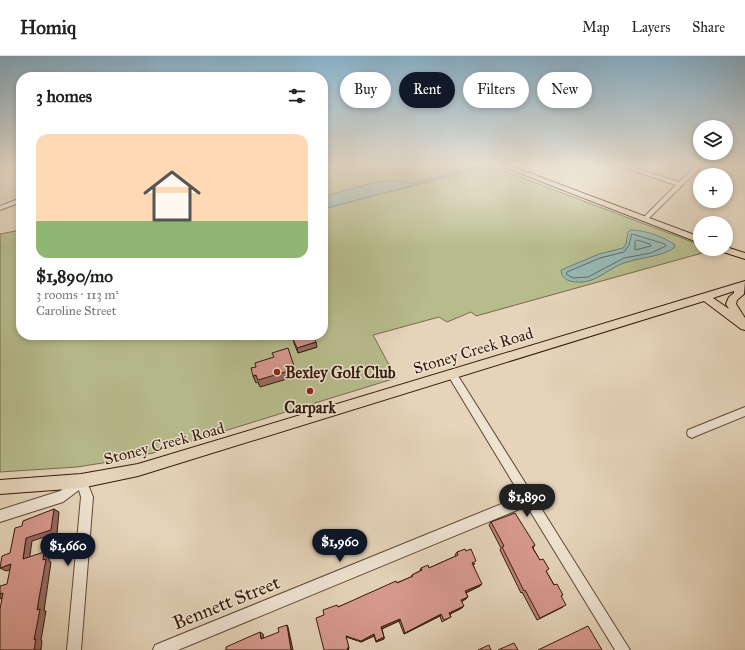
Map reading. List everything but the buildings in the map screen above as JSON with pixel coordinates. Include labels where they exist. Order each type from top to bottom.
[{"type":"main road","points":[[573,192],[693,237]]},
{"type":"main road","points":[[733,253],[745,256]]},
{"type":"main road","points":[[733,254],[745,261]]},
{"type":"main road","points":[[742,285],[739,294],[732,299],[731,304],[745,326]]},
{"type":"main road","name":"Stoney Creek Road","points":[[0,486],[81,481],[158,464],[742,285]]},
{"type":"main road","points":[[706,297],[745,326]]},
{"type":"street","points":[[645,219],[672,192]]},
{"type":"street","points":[[0,208],[16,202]]},
{"type":"street","points":[[452,374],[623,650]]},
{"type":"street","points":[[692,433],[745,412]]},
{"type":"street","points":[[0,516],[63,496],[81,481],[87,497],[74,650]]},
{"type":"street","name":"Bennett Street","points":[[160,650],[530,500]]},
{"type":"green space","points":[[328,192],[559,192],[693,242],[693,256],[476,316],[471,312],[447,322],[439,317],[373,335],[396,378],[153,453],[77,467],[0,472],[0,234],[16,231],[16,340],[328,340]]},
{"type":"water","points":[[341,192],[390,192],[328,208],[328,196]]},
{"type":"water","points":[[631,230],[642,231],[660,237],[675,245],[674,248],[663,253],[633,260],[586,281],[570,281],[564,277],[561,270],[599,254],[623,248],[626,244],[628,232]]},
{"type":"place","name":"Bexley Golf Club","points":[[277,372]]},
{"type":"place","name":"Carpark","points":[[310,391]]}]
